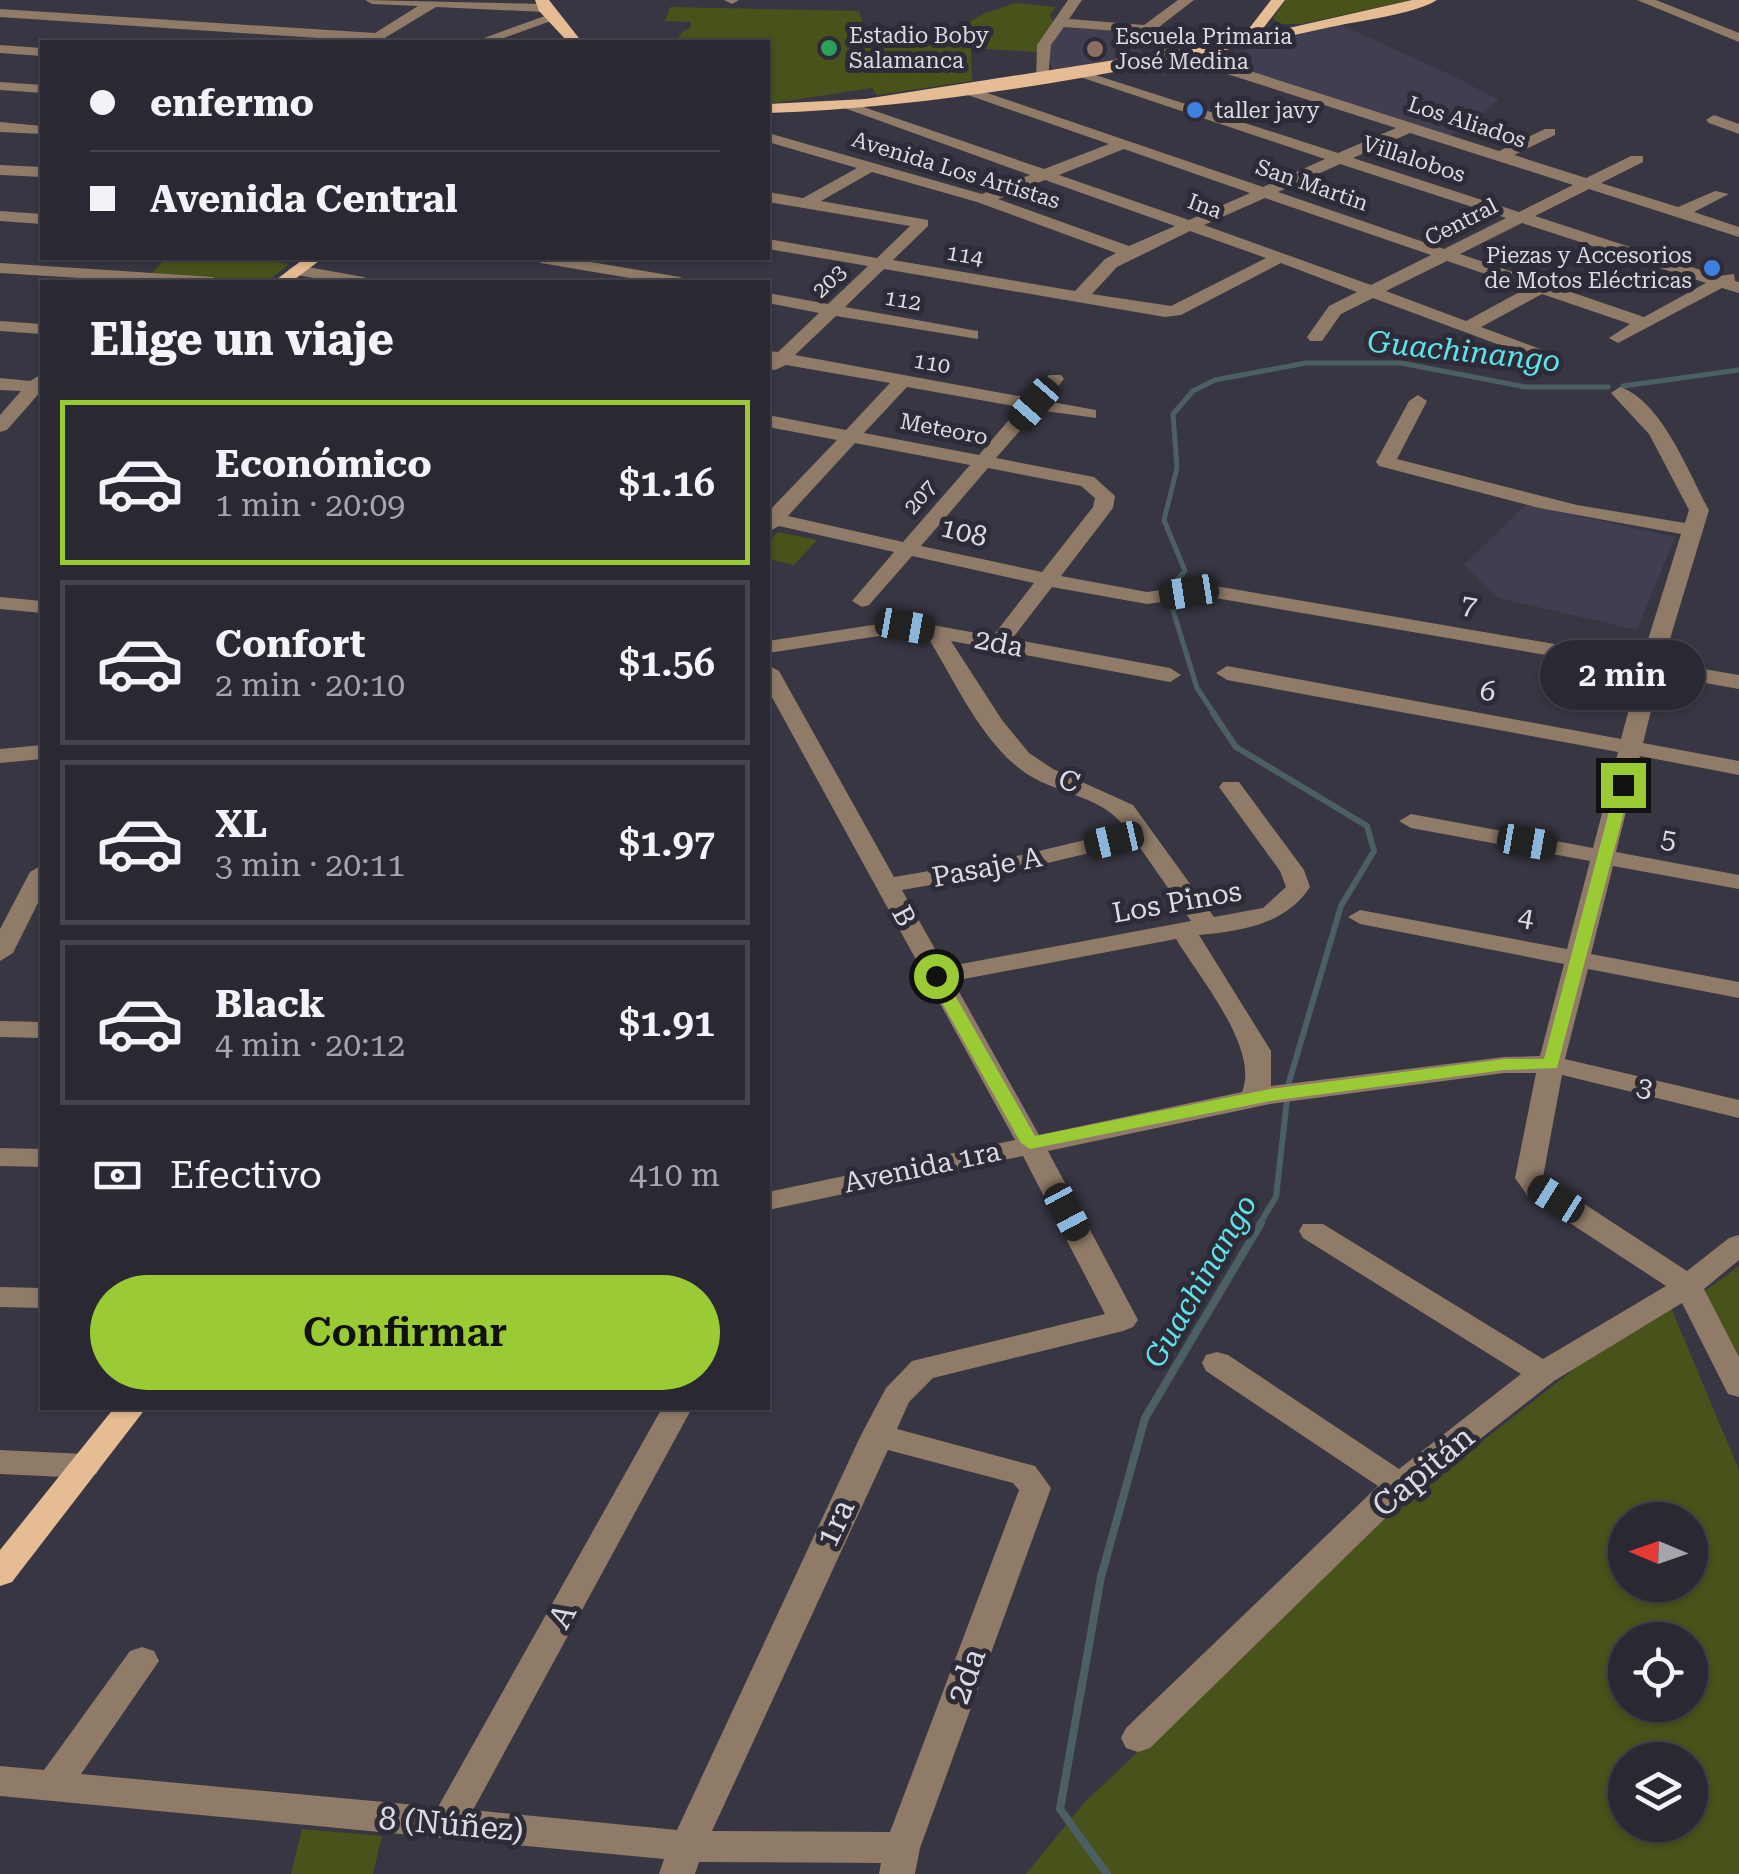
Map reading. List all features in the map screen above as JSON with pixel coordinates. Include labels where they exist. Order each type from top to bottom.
[{"type":"main road","points":[[1247,40],[1278,0]]},
{"type":"main road","points":[[770,109],[966,90],[1075,73],[1175,56],[1430,0]]},
{"type":"main road","points":[[547,8],[573,40]]},
{"type":"main road","points":[[1265,18],[1274,24],[1300,28]]},
{"type":"main road","points":[[284,280],[313,260]]},
{"type":"main road","points":[[0,1574],[129,1410]]},
{"type":"street","points":[[372,0],[547,8]]},
{"type":"street","points":[[1041,78],[1040,54],[1075,0]]},
{"type":"street","points":[[1175,56],[1136,40],[1140,29],[1176,0]]},
{"type":"street","points":[[1060,22],[1140,29],[1187,0]]},
{"type":"street","points":[[1644,0],[1739,38]]},
{"type":"street","points":[[0,14],[373,40],[433,3]]},
{"type":"street","points":[[484,40],[547,8]]},
{"type":"street","points":[[0,49],[40,52]]},
{"type":"street","name":"Los Aliados","points":[[1175,56],[1739,232]]},
{"type":"street","name":"Villalobos","points":[[1075,73],[1739,288]]},
{"type":"street","points":[[0,86],[40,89]]},
{"type":"street","name":"San Martin","points":[[966,90],[1644,323]]},
{"type":"street","name":"Ina","points":[[844,104],[1280,257],[1548,358]]},
{"type":"street","points":[[1714,120],[1739,128]]},
{"type":"street","points":[[0,127],[40,130]]},
{"type":"street","points":[[1080,298],[1111,263],[1130,252],[1410,127]]},
{"type":"street","points":[[1500,156],[1550,132]]},
{"type":"street","name":"Avenida Los Artistas","points":[[770,137],[983,199],[1130,252]]},
{"type":"street","points":[[983,199],[1124,144]]},
{"type":"street","name":"Central","points":[[1316,337],[1335,310],[1637,159]]},
{"type":"street","points":[[770,197],[804,204],[870,166]]},
{"type":"street","points":[[0,170],[40,172]]},
{"type":"street","points":[[1679,213],[1721,194]]},
{"type":"street","name":"203","points":[[772,362],[922,224],[804,204]]},
{"type":"street","points":[[0,216],[40,219]]},
{"type":"street","name":"114","points":[[770,244],[1154,311],[1175,310],[1280,257]]},
{"type":"street","points":[[0,268],[136,280],[155,260]]},
{"type":"street","points":[[569,260],[610,263],[673,280]]},
{"type":"street","points":[[589,280],[610,263]]},
{"type":"street","points":[[296,270],[353,280]]},
{"type":"street","points":[[1618,338],[1739,272]]},
{"type":"street","points":[[1468,327],[1540,288]]},
{"type":"street","name":"112","points":[[770,298],[972,335]]},
{"type":"street","points":[[0,326],[40,329]]},
{"type":"street","name":"110","points":[[772,362],[904,380],[1090,414]]},
{"type":"street","name":"207","points":[[862,601],[1055,379]]},
{"type":"street","points":[[770,521],[904,380]]},
{"type":"street","points":[[0,384],[39,383]]},
{"type":"street","points":[[0,426],[39,383]]},
{"type":"street","points":[[1620,393],[1660,431],[1699,510],[1663,619],[1551,1064],[1530,1178],[1537,1188],[1688,1286],[1739,1386]]},
{"type":"street","points":[[1418,402],[1386,462],[1455,478],[1507,496],[1648,525],[1695,530]]},
{"type":"street","name":"Meteoro","points":[[770,421],[1087,481],[1105,496],[1103,508],[1048,580]]},
{"type":"street","name":"108","points":[[770,521],[1147,598]]},
{"type":"street","points":[[998,643],[1048,580]]},
{"type":"street","name":"7","points":[[1147,598],[1204,590],[1739,682]]},
{"type":"street","points":[[0,603],[40,608]]},
{"type":"street","name":"2da","points":[[770,647],[905,626],[1170,675]]},
{"type":"street","name":"C","points":[[934,631],[1012,748],[1034,768],[1110,799],[1144,833],[1258,1051],[1261,1097]]},
{"type":"street","name":"6","points":[[1227,673],[1739,768]]},
{"type":"street","name":"B","points":[[770,675],[1030,1143],[1122,1320]]},
{"type":"street","points":[[0,756],[40,752]]},
{"type":"street","name":"Los Pinos","points":[[936,976],[1263,918],[1290,899],[1298,887],[1292,870],[1231,786]]},
{"type":"street","name":"5","points":[[1411,821],[1739,882]]},
{"type":"street","name":"Pasaje A","points":[[888,885],[1022,862],[1144,833]]},
{"type":"street","points":[[0,953],[40,876]]},
{"type":"street","name":"4","points":[[1360,917],[1739,990]]},
{"type":"street","points":[[0,1029],[40,1030]]},
{"type":"street","name":"Avenida 1ra","points":[[770,1201],[1261,1097],[1504,1064],[1551,1064]]},
{"type":"street","name":"3","points":[[1551,1064],[1739,1109]]},
{"type":"street","points":[[0,1157],[40,1158]]},
{"type":"street","points":[[1312,1231],[1543,1373]]},
{"type":"street","name":"Capitán","points":[[1138,1738],[1400,1486],[1543,1373],[1688,1286],[1739,1245]]},
{"type":"street","points":[[0,1296],[40,1298]]},
{"type":"street","name":"1ra","points":[[682,1860],[896,1396],[923,1369],[1122,1320]]},
{"type":"street","points":[[1217,1363],[1400,1486]]},
{"type":"street","name":"A","points":[[448,1824],[676,1410]]},
{"type":"street","name":"2da","points":[[876,1435],[1024,1474],[1035,1488],[900,1861]]},
{"type":"street","points":[[0,1462],[85,1466]]},
{"type":"street","points":[[54,1786],[142,1661]]},
{"type":"street","name":"8 (Núñez)","points":[[0,1781],[448,1824],[682,1860],[900,1861]]},
{"type":"shaded area","points":[[1339,24],[1499,100],[1449,137],[1212,59]]},
{"type":"shaded area","name":"Escuela Primaria José Medina","points":[[1062,27],[1123,32],[1129,44],[1150,56],[1054,72],[1047,55]]},
{"type":"shaded area","points":[[1525,505],[1675,537],[1637,630],[1499,598],[1464,565]]},
{"type":"green space","points":[[1285,0],[1411,0],[1302,24],[1281,24],[1273,19]]},
{"type":"green space","points":[[1015,3],[1056,7],[1050,15],[1054,23],[1036,52],[971,48],[972,81],[877,95],[872,88],[770,104],[770,40],[677,40],[691,22],[665,21],[670,7],[859,11],[864,27],[896,37],[955,31],[983,14]]},
{"type":"green space","points":[[164,260],[260,260],[289,264],[269,280],[152,273]]},
{"type":"green space","points":[[778,532],[817,540],[794,565],[770,559],[770,541]]},
{"type":"green space","points":[[1739,1266],[1739,1368],[1705,1291]]},
{"type":"green space","points":[[1672,1310],[1739,1470],[1739,1874],[1026,1874],[1084,1803],[1386,1517],[1588,1358],[1660,1311]]},
{"type":"green space","points":[[302,1829],[382,1836],[373,1874],[291,1874]]},
{"type":"waterway","name":"Guachinango","points":[[1215,715],[1197,688],[1167,591],[1185,571],[1164,520],[1177,468],[1173,414],[1193,391],[1215,380],[1306,363],[1401,363],[1526,387],[1608,387]]},
{"type":"waterway","name":"Guachinango","points":[[1623,386],[1739,370]]},
{"type":"waterway","name":"Guachinango","points":[[1213,713],[1236,747],[1367,826],[1374,851],[1341,906],[1289,1082],[1276,1197],[1259,1225]]},
{"type":"waterway","name":"Guachinango","points":[[1107,1874],[1060,1809],[1101,1577],[1145,1418],[1261,1223]]},
{"type":"place","name":"Estadio Boby Salamanca","points":[[829,48]]},
{"type":"place","name":"Escuela Primaria José Medina","points":[[1095,49]]},
{"type":"place","name":"taller javy","points":[[1195,110]]},
{"type":"place","name":"Piezas y Accesorios de Motos Eléctricas","points":[[1712,268]]},
{"type":"route","points":[[936,976],[1030,1143],[1270,1095],[1504,1064],[1551,1064],[1623,785]]}]
